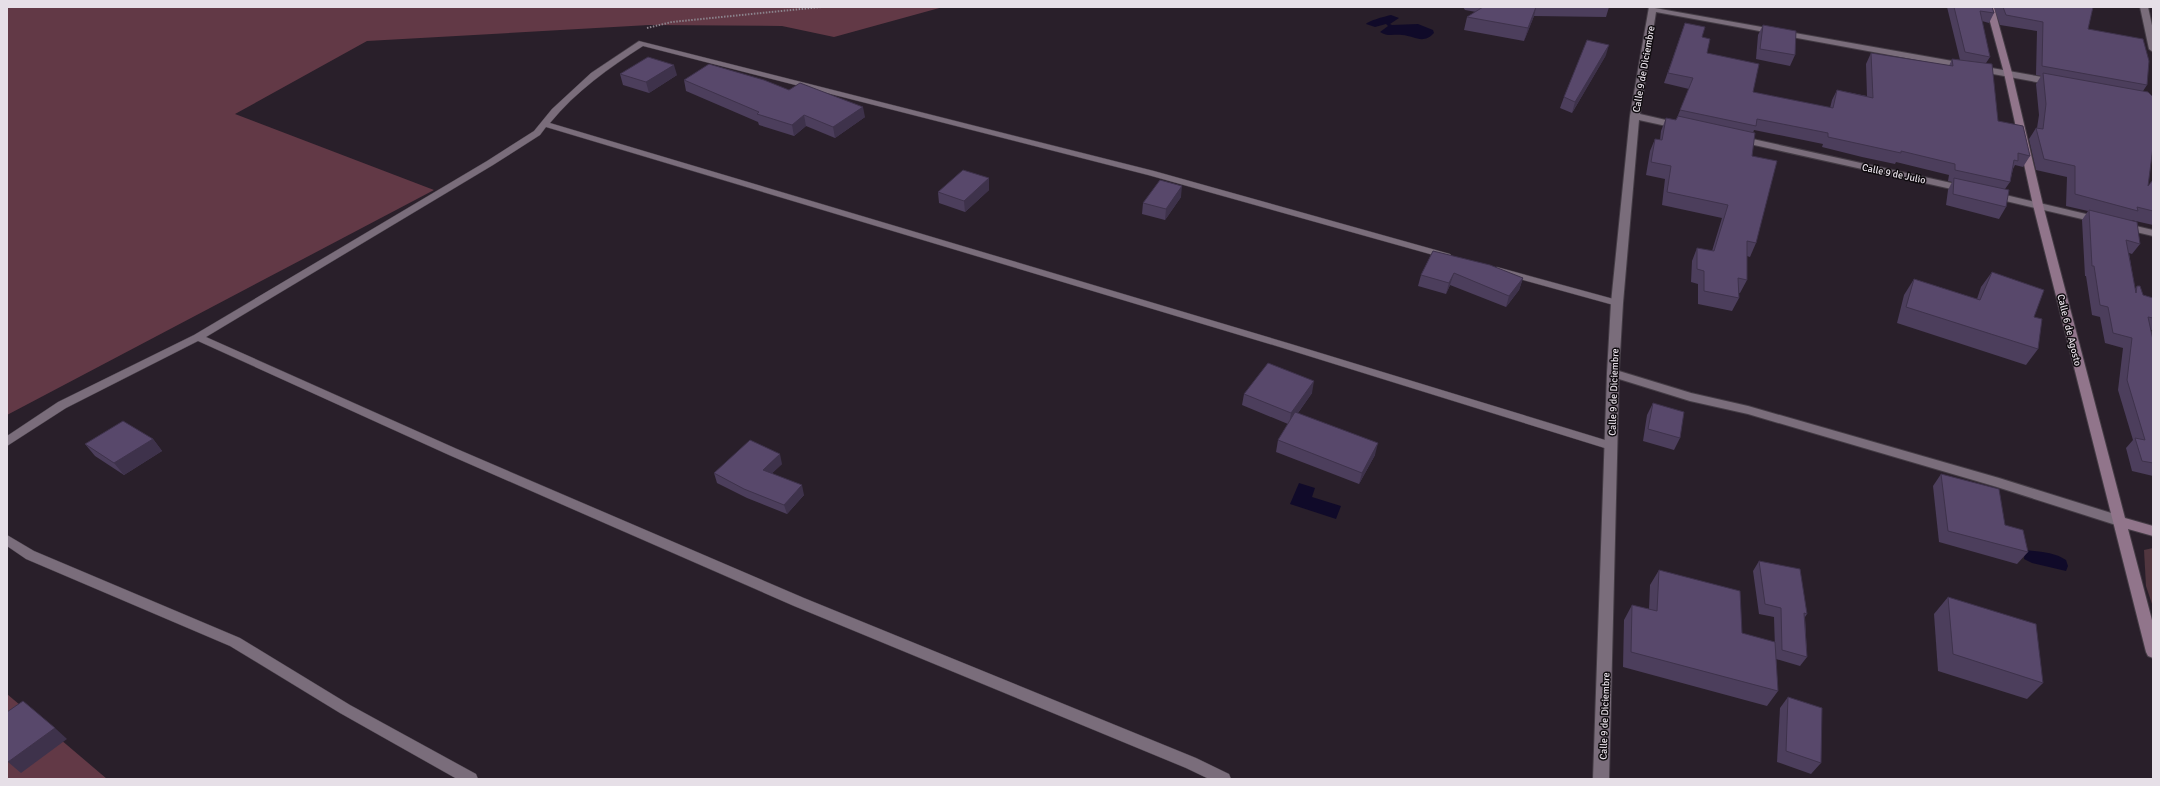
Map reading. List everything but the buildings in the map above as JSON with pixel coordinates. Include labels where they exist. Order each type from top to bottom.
[{"type":"main road","name":"Calle 6 de Agosto","points":[[1990,7],[2008,73],[2038,205],[2153,652]]},
{"type":"main road","points":[[2119,521],[2153,531]]},
{"type":"street","points":[[2144,7],[2153,48]]},
{"type":"street","points":[[1653,8],[2062,84]]},
{"type":"street","name":"Calle 9 de Diciembre","points":[[1602,779],[1613,373],[1617,303],[1635,116],[1653,8]]},
{"type":"street","points":[[1635,116],[1689,128]]},
{"type":"street","name":"Calle 9 de Julio","points":[[1728,137],[2038,205],[2153,233]]},
{"type":"street","points":[[1613,373],[1690,397],[1748,410],[1999,483],[2119,521]]},
{"type":"lane","points":[[7,442],[62,405],[198,337],[490,163],[537,133],[544,124],[594,75],[642,43],[1151,173],[1457,258]]},
{"type":"lane","points":[[544,124],[1287,346],[1611,446]]},
{"type":"lane","points":[[1487,267],[1617,303]]},
{"type":"lane","points":[[198,337],[454,452],[763,586],[1191,763],[1224,779]]},
{"type":"lane","points":[[7,540],[30,555],[235,642],[345,709],[471,779]]},
{"type":"path","points":[[642,43],[646,29],[672,22],[821,7]]},
{"type":"shaded area","points":[[7,7],[943,7],[834,37],[782,26],[649,25],[367,41],[235,114],[434,190],[7,415]]},
{"type":"shaded area","points":[[1391,15],[1399,18],[1390,24],[1392,25],[1418,24],[1433,30],[1434,33],[1426,39],[1402,35],[1388,35],[1380,32],[1388,26],[1386,24],[1375,27],[1366,24],[1373,20]]},
{"type":"shaded area","points":[[1299,483],[1315,488],[1312,497],[1341,506],[1336,519],[1290,504]]},
{"type":"shaded area","points":[[2153,548],[2153,607],[2146,586],[2144,550]]},
{"type":"shaded area","points":[[2025,550],[2047,553],[2061,557],[2066,560],[2068,566],[2066,571],[2032,563],[2024,559]]},
{"type":"shaded area","points":[[7,694],[107,779],[7,779]]}]
